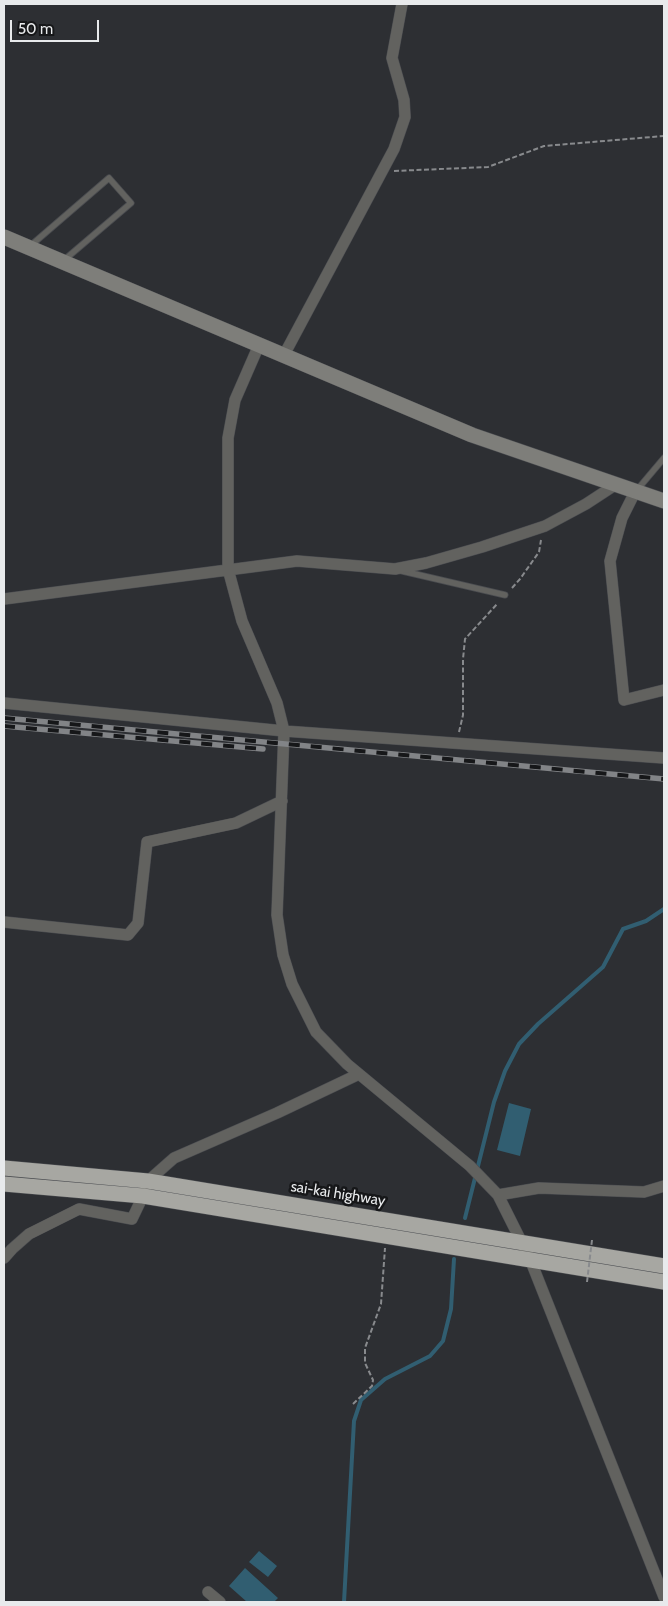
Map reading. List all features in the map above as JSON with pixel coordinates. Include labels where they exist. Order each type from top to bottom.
[{"type":"highway","name":"sai-kai highway","points":[[4,1168],[148,1181],[664,1266]]},
{"type":"highway","points":[[4,1184],[143,1196],[664,1282]]},
{"type":"street","points":[[284,355],[394,149],[405,117],[404,100],[392,58],[402,4]]},
{"type":"street","points":[[4,237],[472,435],[664,501]]},
{"type":"street","points":[[259,345],[235,400],[228,438],[228,569],[242,621],[277,703],[284,731],[277,915],[283,955],[292,984],[316,1032],[346,1064],[470,1166],[498,1195],[530,1259],[664,1597]]},
{"type":"street","points":[[4,599],[296,561],[395,569],[436,560],[545,526],[586,504],[615,485]]},
{"type":"street","points":[[635,492],[622,518],[610,561],[624,700],[664,690]]},
{"type":"street","points":[[4,703],[284,731],[664,758]]},
{"type":"street","points":[[4,922],[128,935],[138,923],[147,842],[236,823],[282,802]]},
{"type":"street","points":[[4,1258],[30,1234],[79,1209],[132,1219],[148,1181],[174,1158],[277,1113],[359,1074]]},
{"type":"street","points":[[498,1195],[539,1188],[644,1192],[664,1186]]},
{"type":"street","points":[[208,1592],[220,1602]]},
{"type":"lane","points":[[28,247],[109,178],[131,203],[63,261]]},
{"type":"lane","points":[[635,492],[664,458]]},
{"type":"lane","points":[[395,569],[505,595]]},
{"type":"path","points":[[382,172],[488,167],[544,146],[664,136]]},
{"type":"path","points":[[455,743],[464,715],[463,659],[465,639],[520,579],[539,552],[545,526]]},
{"type":"path","points":[[353,1404],[372,1386],[373,1380],[365,1363],[365,1348],[381,1304],[386,1236]]},
{"type":"path","points":[[587,1282],[592,1240]]},
{"type":"water","points":[[509,1103],[531,1109],[520,1156],[497,1150]]},
{"type":"water","points":[[259,1551],[277,1566],[268,1577],[249,1562]]},
{"type":"water","points":[[245,1568],[278,1598],[274,1602],[247,1602],[229,1586]]},
{"type":"waterway","points":[[465,1218],[494,1102],[505,1071],[519,1044],[538,1024],[603,967],[623,929],[646,921],[664,909]]},
{"type":"waterway","points":[[344,1602],[354,1421],[361,1400],[385,1379],[430,1356],[443,1341],[451,1309],[454,1259]]},
{"type":"railway","points":[[4,718],[664,779]]},
{"type":"railway","points":[[4,726],[263,749]]}]
